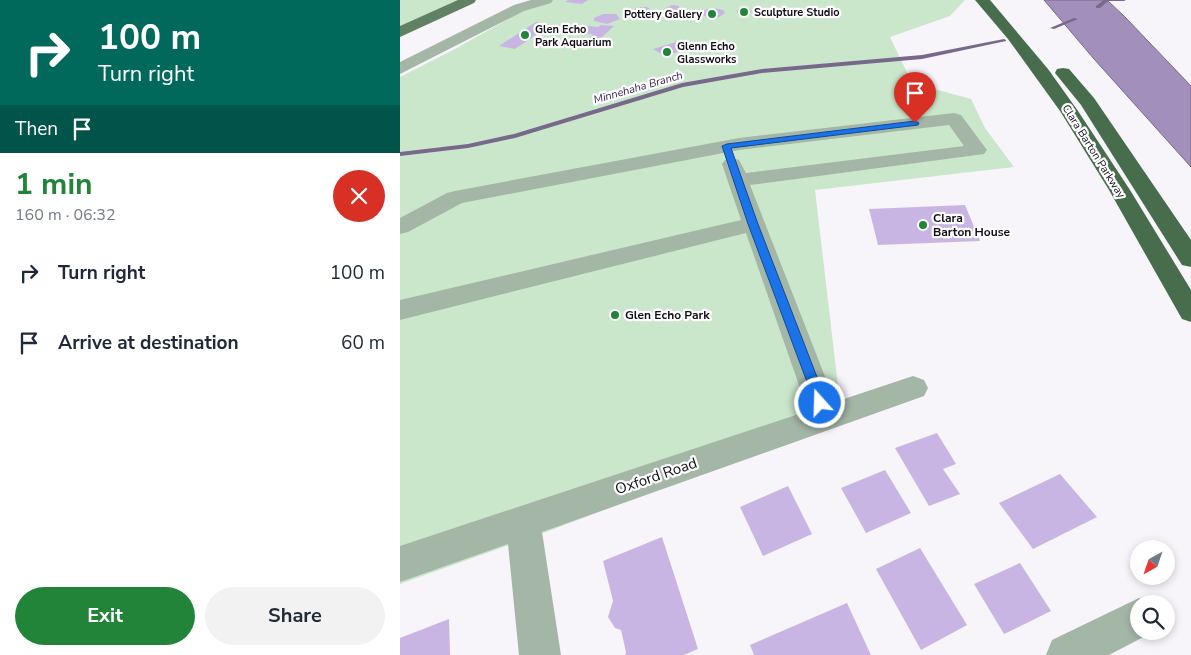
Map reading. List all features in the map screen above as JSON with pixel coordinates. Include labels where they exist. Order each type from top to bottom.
[{"type":"highway","name":"Clara Barton Parkway","points":[[982,0],[1003,22],[1079,123],[1191,312]]},
{"type":"highway","name":"Clara Barton Parkway","points":[[999,0],[1088,102],[1191,259]]},
{"type":"main road","points":[[400,32],[469,0]]},
{"type":"street","points":[[400,69],[519,8],[551,3]]},
{"type":"street","points":[[400,227],[455,198],[727,146],[954,119],[977,150],[737,180]]},
{"type":"street","points":[[727,146],[753,224],[826,418]]},
{"type":"street","points":[[400,310],[753,224]]},
{"type":"street","name":"Oxford Road","points":[[400,564],[913,388]]},
{"type":"street","points":[[523,521],[540,655]]},
{"type":"street","points":[[1067,655],[1130,623]]},
{"type":"green space","points":[[400,0],[469,0],[400,32]]},
{"type":"green space","name":"Glen Echo Park","points":[[542,0],[965,0],[950,16],[890,37],[912,83],[971,99],[985,128],[1014,167],[815,190],[842,420],[546,532],[400,584],[400,77],[455,49]]},
{"type":"shaded area","points":[[1044,0],[1107,0],[1191,86],[1191,167],[1094,59]]},
{"type":"building","points":[[568,0],[588,0],[582,4],[565,2]]},
{"type":"building","points":[[672,5],[679,6],[680,9],[671,11],[664,9]]},
{"type":"building","points":[[636,8],[650,9],[644,12],[635,11]]},
{"type":"building","name":"Pottery Gallery","points":[[712,8],[723,10],[725,13],[719,17],[710,18],[700,14]]},
{"type":"building","name":"Sculpture Studio","points":[[737,10],[752,11],[746,14],[737,13]]},
{"type":"building","points":[[603,14],[616,14],[620,19],[607,24],[594,21],[594,18]]},
{"type":"building","name":"Glen Echo Park Aquarium","points":[[536,22],[551,25],[515,49],[499,46]]},
{"type":"building","points":[[601,25],[614,26],[598,41],[587,40],[593,34],[580,33],[588,26],[598,27]]},
{"type":"building","name":"Glenn Echo Glassworks","points":[[676,42],[687,49],[665,56],[653,49]]},
{"type":"building","name":"Clara Barton House","points":[[965,205],[980,241],[878,245],[869,209]]},
{"type":"building","points":[[937,433],[956,464],[943,469],[960,494],[929,506],[895,448]]},
{"type":"building","points":[[885,470],[911,513],[866,533],[841,488]]},
{"type":"building","points":[[1060,474],[1097,517],[1033,549],[999,503]]},
{"type":"building","points":[[788,486],[812,534],[763,556],[740,507]]},
{"type":"building","points":[[662,537],[698,649],[684,655],[625,655],[621,630],[615,628],[608,617],[613,601],[603,561]]},
{"type":"building","points":[[920,548],[967,625],[921,650],[876,569]]},
{"type":"building","points":[[1020,563],[1051,611],[1004,634],[974,584]]},
{"type":"building","points":[[847,603],[871,655],[754,655],[750,645]]},
{"type":"building","points":[[449,619],[450,655],[400,655],[400,638]]},
{"type":"waterway","name":"Minnehaha Branch","points":[[1098,7],[1107,0],[1124,0]]},
{"type":"waterway","name":"Minnehaha Branch","points":[[1052,28],[1076,19]]},
{"type":"waterway","name":"Minnehaha Branch","points":[[400,154],[468,146],[515,136],[682,85],[762,71],[922,57],[1004,40]]},
{"type":"place","name":"Sculpture Studio","points":[[744,12]]},
{"type":"place","name":"Pottery Gallery","points":[[712,14]]},
{"type":"place","name":"Glen Echo Park Aquarium","points":[[525,35]]},
{"type":"place","name":"Glenn Echo Glassworks","points":[[667,52]]},
{"type":"place","name":"Clara Barton House","points":[[923,225]]},
{"type":"place","name":"Glen Echo Park","points":[[615,315]]},
{"type":"route","points":[[820,403],[737,180],[727,146],[915,123]]}]
